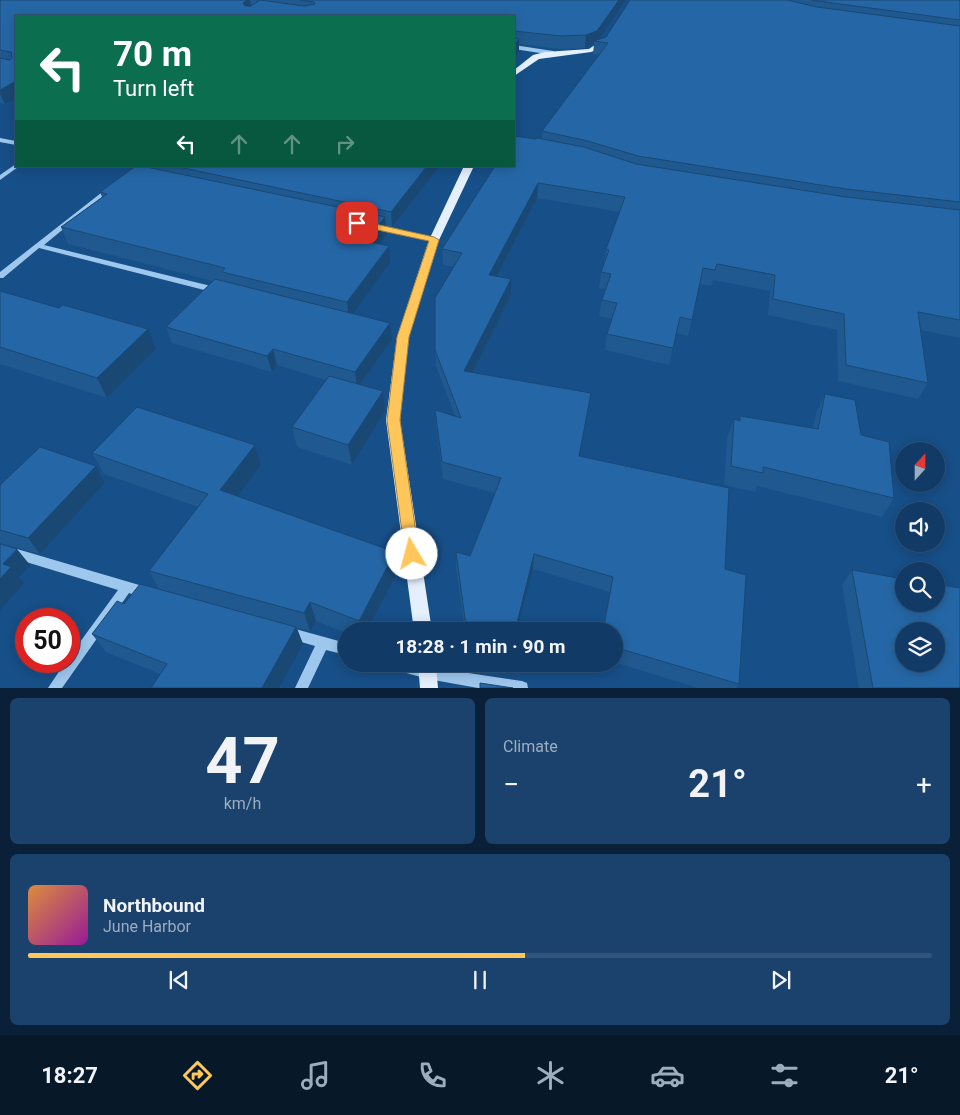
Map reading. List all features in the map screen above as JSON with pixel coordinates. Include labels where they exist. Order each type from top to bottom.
[{"type":"main road","points":[[515,73],[535,58],[553,53],[586,52],[600,47],[607,37]]},
{"type":"main road","points":[[422,622],[393,420],[398,335],[434,240],[469,167]]},
{"type":"street","points":[[515,47],[553,53]]},
{"type":"street","points":[[0,140],[15,144]]},
{"type":"street","points":[[0,178],[15,167]]},
{"type":"street","points":[[0,276],[119,180]]},
{"type":"street","points":[[367,225],[434,240]]},
{"type":"street","points":[[39,246],[221,291]]},
{"type":"street","points":[[0,549],[154,596]]},
{"type":"street","points":[[54,688],[126,588]]},
{"type":"street","points":[[276,630],[338,647]]},
{"type":"street","points":[[301,688],[323,643]]},
{"type":"street","points":[[428,675],[522,688]]},
{"type":"building","points":[[0,0],[247,0],[243,3],[245,6],[251,6],[260,0],[304,6],[315,4],[314,2],[300,0],[619,0],[597,31],[586,35],[561,36],[515,31],[515,15],[15,15],[15,82],[0,90],[0,58],[10,60],[12,58],[11,52],[0,50]]},
{"type":"building","points":[[630,0],[787,0],[817,7],[960,26],[960,202],[846,189],[638,156],[588,141],[542,131],[608,43],[594,41],[606,37]]},
{"type":"building","points":[[812,0],[960,0],[960,20],[818,1]]},
{"type":"building","points":[[515,136],[537,138],[584,147],[636,164],[846,197],[960,210],[960,320],[918,312],[928,383],[846,365],[844,314],[773,299],[775,275],[717,264],[715,270],[703,268],[692,320],[680,317],[673,348],[607,334],[617,303],[602,300],[611,274],[601,272],[609,250],[606,249],[625,197],[538,183],[489,275],[511,279],[464,371],[591,393],[579,456],[729,488],[725,569],[746,575],[739,684],[623,650],[623,622],[605,622],[613,577],[534,554],[517,622],[465,622],[456,552],[470,556],[501,478],[442,462],[435,410],[461,418],[435,350],[435,298],[462,253],[442,249],[494,167],[515,167]]},
{"type":"building","points":[[135,167],[147,167],[385,217],[366,241],[389,246],[347,302],[222,272],[225,268],[61,227],[107,194],[100,192]]},
{"type":"building","points":[[179,167],[426,167],[391,212]]},
{"type":"building","points":[[215,279],[390,323],[355,372],[273,349],[267,356],[166,327]]},
{"type":"building","points":[[0,291],[59,308],[63,305],[148,329],[97,378],[0,347]]},
{"type":"building","points":[[329,376],[383,391],[348,445],[292,427]]},
{"type":"building","points":[[825,394],[855,400],[861,435],[889,442],[894,498],[763,467],[763,473],[731,466],[734,419],[740,421],[740,416],[818,429]]},
{"type":"building","points":[[137,407],[255,445],[220,490],[395,552],[359,621],[310,602],[304,613],[149,571],[208,494],[92,453]]},
{"type":"building","points":[[40,447],[96,466],[28,538],[0,530],[0,485]]},
{"type":"building","points":[[0,544],[17,549],[3,564],[11,567],[0,579]]},
{"type":"building","points":[[852,570],[895,577],[895,612],[945,612],[945,586],[960,588],[960,688],[873,688]]},
{"type":"building","points":[[140,584],[296,627],[262,688],[151,688],[167,664],[92,634],[117,601],[124,604]]},
{"type":"building","points":[[480,683],[513,688],[480,688]]},
{"type":"route","points":[[357,223],[434,240],[403,337],[393,420],[412,554]]}]
